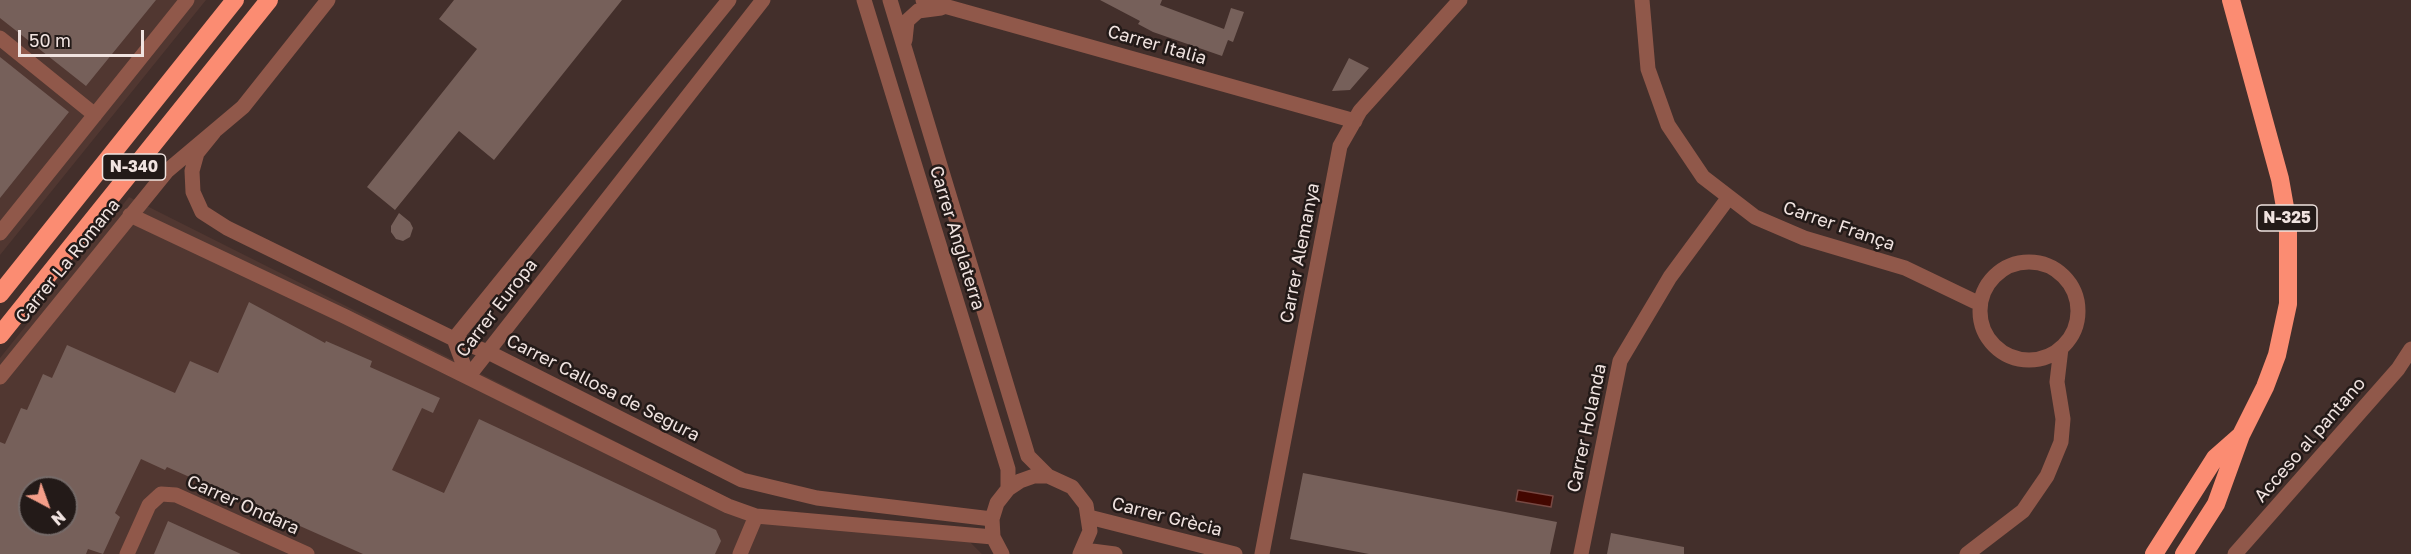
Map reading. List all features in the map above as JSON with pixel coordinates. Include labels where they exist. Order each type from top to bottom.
[{"type":"highway","name":"N-340","points":[[0,294],[235,0]]},
{"type":"highway","name":"N-340","points":[[0,335],[268,0]]},
{"type":"highway","name":"N-325","points":[[2184,554],[2216,504],[2241,435],[2265,387],[2277,355],[2288,304],[2289,224],[2280,179],[2231,0]]},
{"type":"highway","name":"N-325","points":[[2154,554],[2216,458],[2241,435]]},
{"type":"street","points":[[0,233],[187,0]]},
{"type":"street","points":[[214,132],[243,107],[328,0]]},
{"type":"street","name":"Carrer Europa","points":[[468,377],[454,339],[729,0]]},
{"type":"street","name":"Carrer Europa","points":[[468,377],[763,0]]},
{"type":"street","name":"Carrer Anglaterra","points":[[864,0],[1008,469],[1008,489]]},
{"type":"street","name":"Carrer Anglaterra","points":[[890,0],[1028,456],[1048,476],[1072,487],[1086,505],[1089,517]]},
{"type":"street","name":"Carrer Italia","points":[[923,0],[1355,121]]},
{"type":"street","name":"Carrer Alemanya","points":[[1262,554],[1340,146],[1360,111],[1460,0]]},
{"type":"street","name":"Carrer França","points":[[1642,0],[1648,69],[1668,125],[1703,177],[1755,216],[1784,229],[1905,268],[1980,304]]},
{"type":"street","name":"Carrer Italia","points":[[904,47],[907,21],[918,11],[950,7]]},
{"type":"street","points":[[0,38],[95,115]]},
{"type":"street","name":"Carrer La Romana","points":[[0,377],[167,171],[214,132]]},
{"type":"street","name":"Carrer Callosa de Segura","points":[[214,132],[196,153],[192,171],[193,192],[202,212],[227,228],[454,339],[488,352],[742,480],[817,498],[992,519]]},
{"type":"street","name":"Carrer Holanda","points":[[1581,554],[1620,361],[1670,277],[1730,197]]},
{"type":"street","points":[[130,215],[468,377],[728,506],[756,516],[993,537]]},
{"type":"street","points":[[2022,262],[2037,262],[2065,277],[2074,290],[2078,305],[2077,321],[2071,336],[2061,348],[2035,360],[2005,355],[1994,346],[1985,333],[1980,319],[1980,304],[1984,289],[1994,276],[2007,267],[2022,262]]},
{"type":"street","points":[[1967,554],[2023,511],[2047,476],[2061,442],[2063,419],[2057,382],[2061,348]]},
{"type":"street","name":"Acceso al pantano","points":[[2235,554],[2398,369],[2411,349]]},
{"type":"street","points":[[2035,360],[2057,382]]},
{"type":"street","points":[[1002,554],[993,537],[992,519],[997,503],[1008,489],[1027,478],[1048,476]]},
{"type":"street","name":"Carrer Ondara","points":[[127,554],[149,505],[161,494],[176,495],[307,554]]},
{"type":"street","points":[[740,554],[756,516]]},
{"type":"street","points":[[1089,517],[1090,531],[1082,552],[1115,554]]},
{"type":"street","name":"Carrer Grècia","points":[[1089,517],[1235,554]]},
{"type":"shaded area","points":[[0,0],[206,0],[0,255]]},
{"type":"shaded area","points":[[129,197],[750,509],[967,539],[982,554],[0,554],[0,358]]},
{"type":"shaded area","points":[[1518,490],[1553,496],[1551,507],[1516,501]]},
{"type":"building","points":[[0,0],[156,0],[86,86],[0,18]]},
{"type":"building","points":[[454,0],[622,0],[494,160],[459,131],[395,210],[367,187],[477,49],[439,19]]},
{"type":"building","points":[[1100,0],[1162,0],[1160,5],[1224,29],[1231,8],[1244,12],[1233,42],[1228,40],[1222,56],[1153,32],[1138,24],[1140,21]]},
{"type":"building","points":[[0,57],[69,112],[0,198]]},
{"type":"building","points":[[1349,58],[1369,68],[1350,90],[1332,91]]},
{"type":"building","points":[[399,213],[410,222],[413,228],[410,237],[403,241],[396,239],[391,232],[391,226]]},
{"type":"building","points":[[249,302],[325,343],[326,341],[372,361],[370,367],[440,398],[433,413],[422,408],[392,470],[444,493],[479,419],[716,530],[721,541],[715,554],[363,554],[167,467],[165,470],[141,459],[115,513],[120,517],[103,554],[88,549],[86,554],[0,554],[0,442],[5,444],[21,408],[27,410],[43,374],[52,378],[67,345],[175,393],[190,361],[218,373]]},
{"type":"building","points":[[1303,473],[1557,522],[1550,554],[1369,554],[1290,539]]},
{"type":"building","points":[[168,521],[212,541],[241,554],[154,554]]},
{"type":"building","points":[[1611,533],[1684,547],[1684,554],[1607,554]]}]
